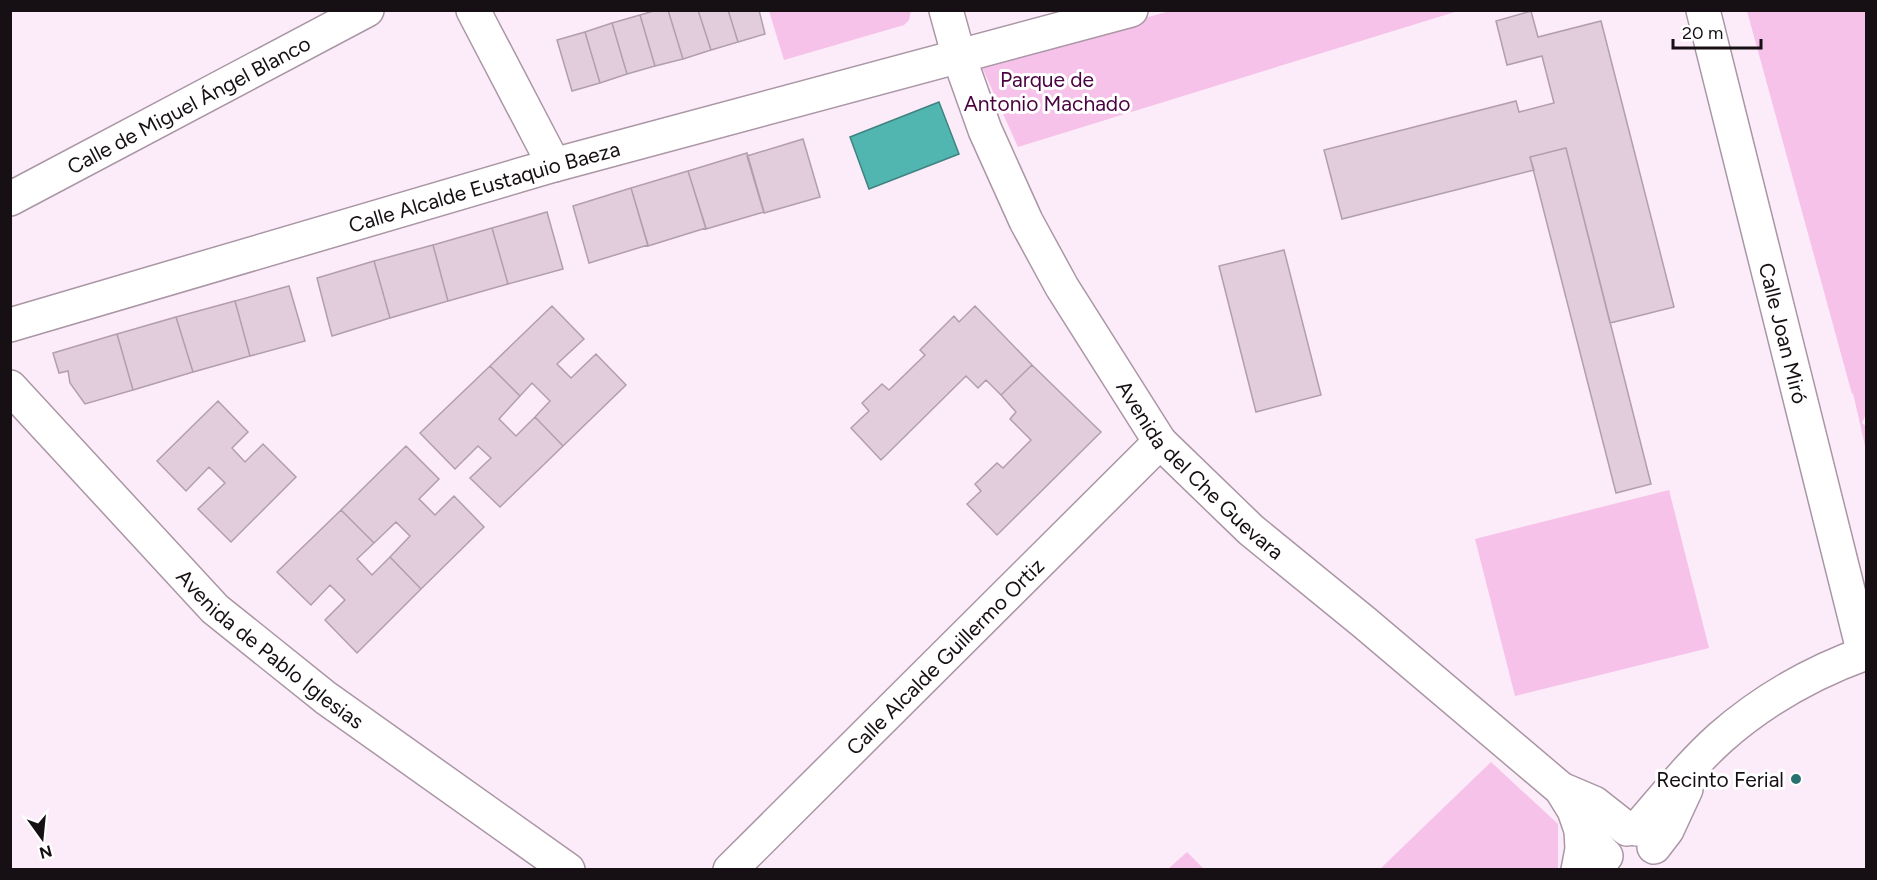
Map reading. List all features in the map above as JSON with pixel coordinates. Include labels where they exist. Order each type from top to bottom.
[{"type":"street","name":"Calle de Miguel Ángel Blanco","points":[[10,199],[367,10]]},
{"type":"street","points":[[472,10],[554,165]]},
{"type":"street","name":"Avenida del Che Guevara","points":[[946,10],[959,57],[985,130],[1026,221],[1062,287],[1160,442],[1251,530],[1365,622],[1561,789],[1574,810],[1642,840]]},
{"type":"street","name":"Calle Alcalde Eustaquio Baeza","points":[[10,325],[554,165],[1131,10]]},
{"type":"street","name":"Calle Joan Miró","points":[[1703,10],[1865,654]]},
{"type":"street","name":"Avenida de Pablo Iglesias","points":[[10,387],[215,609],[326,698],[568,870]]},
{"type":"street","name":"Calle Alcalde Guillermo Ortiz","points":[[730,870],[1160,442]]},
{"type":"street","points":[[1642,840],[1620,830],[1608,843],[1600,864],[1582,849],[1642,840],[1686,789],[1721,737],[1773,698],[1813,674],[1865,654]]},
{"type":"green space","points":[[1864,10],[1866,12],[1866,414],[1862,423],[1866,426],[1866,450],[1853,393],[1747,11]]},
{"type":"green space","points":[[769,11],[911,11],[909,20],[904,25],[784,60]]},
{"type":"green space","name":"Parque de Antonio Machado","points":[[1170,11],[1458,11],[1018,147],[980,63]]},
{"type":"green space","points":[[1669,490],[1709,648],[1515,696],[1475,539]]},
{"type":"green space","points":[[1491,762],[1558,824],[1558,869],[1380,869]]},
{"type":"green space","points":[[1187,852],[1204,869],[1168,869]]},
{"type":"shaded area","points":[[939,102],[959,154],[869,189],[850,137]]},
{"type":"building","points":[[657,10],[668,10],[683,59],[655,66],[640,15]]},
{"type":"building","points":[[668,10],[698,10],[711,50],[683,59]]},
{"type":"building","points":[[698,10],[728,10],[738,42],[711,50]]},
{"type":"building","points":[[728,10],[759,10],[765,34],[738,42]]},
{"type":"building","points":[[1531,11],[1538,37],[1601,21],[1674,307],[1610,323],[1566,148],[1530,157],[1534,170],[1342,219],[1324,150],[1516,101],[1519,112],[1554,103],[1542,56],[1507,65],[1496,21]]},
{"type":"building","points":[[640,15],[655,66],[627,74],[612,23]]},
{"type":"building","points":[[612,23],[627,74],[600,83],[585,32]]},
{"type":"building","points":[[585,32],[600,83],[572,91],[557,40]]},
{"type":"building","points":[[803,139],[820,197],[764,213],[747,156]]},
{"type":"building","points":[[1566,148],[1651,484],[1616,493],[1530,157]]},
{"type":"building","points":[[747,153],[764,212],[706,229],[688,171]]},
{"type":"building","points":[[688,171],[706,228],[648,246],[631,188]]},
{"type":"building","points":[[631,188],[648,245],[589,263],[573,206]]},
{"type":"building","points":[[547,212],[563,269],[508,284],[492,228]]},
{"type":"building","points":[[492,228],[508,284],[448,301],[433,245]]},
{"type":"building","points":[[433,245],[448,301],[390,318],[374,261]]},
{"type":"building","points":[[1284,250],[1321,395],[1256,412],[1219,266]]},
{"type":"building","points":[[374,261],[390,318],[332,336],[317,278]]},
{"type":"building","points":[[289,286],[305,341],[250,356],[235,301]]},
{"type":"building","points":[[235,301],[250,356],[193,372],[176,317]]},
{"type":"building","points":[[552,306],[584,339],[557,364],[571,378],[596,354],[626,385],[563,446],[535,417],[550,401],[532,383],[520,396],[490,366]]},
{"type":"building","points":[[975,306],[1032,365],[1001,395],[986,380],[978,388],[966,376],[881,460],[851,428],[869,411],[862,403],[882,384],[889,390],[925,355],[920,350],[954,316],[959,322]]},
{"type":"building","points":[[176,317],[193,372],[133,390],[117,334]]},
{"type":"building","points":[[117,334],[133,390],[85,404],[70,383],[68,371],[59,373],[53,353]]},
{"type":"building","points":[[1032,365],[1101,432],[997,535],[967,504],[981,491],[975,484],[997,463],[1003,468],[1031,440],[1010,419],[1016,412],[1001,395]]},
{"type":"building","points":[[490,366],[520,396],[499,419],[516,436],[535,417],[563,446],[500,507],[470,478],[491,458],[478,446],[455,469],[420,433]]},
{"type":"building","points":[[218,401],[248,432],[232,448],[245,462],[263,444],[296,477],[231,542],[198,509],[225,483],[209,467],[186,491],[157,461]]},
{"type":"building","points":[[406,446],[439,479],[419,499],[435,515],[454,496],[484,527],[421,589],[390,557],[410,536],[396,522],[374,543],[341,510]]},
{"type":"building","points":[[341,510],[374,543],[357,559],[372,575],[390,557],[421,589],[357,653],[325,620],[345,600],[330,585],[311,605],[277,572]]},
{"type":"place","name":"Recinto Ferial","points":[[1796,779]]}]
